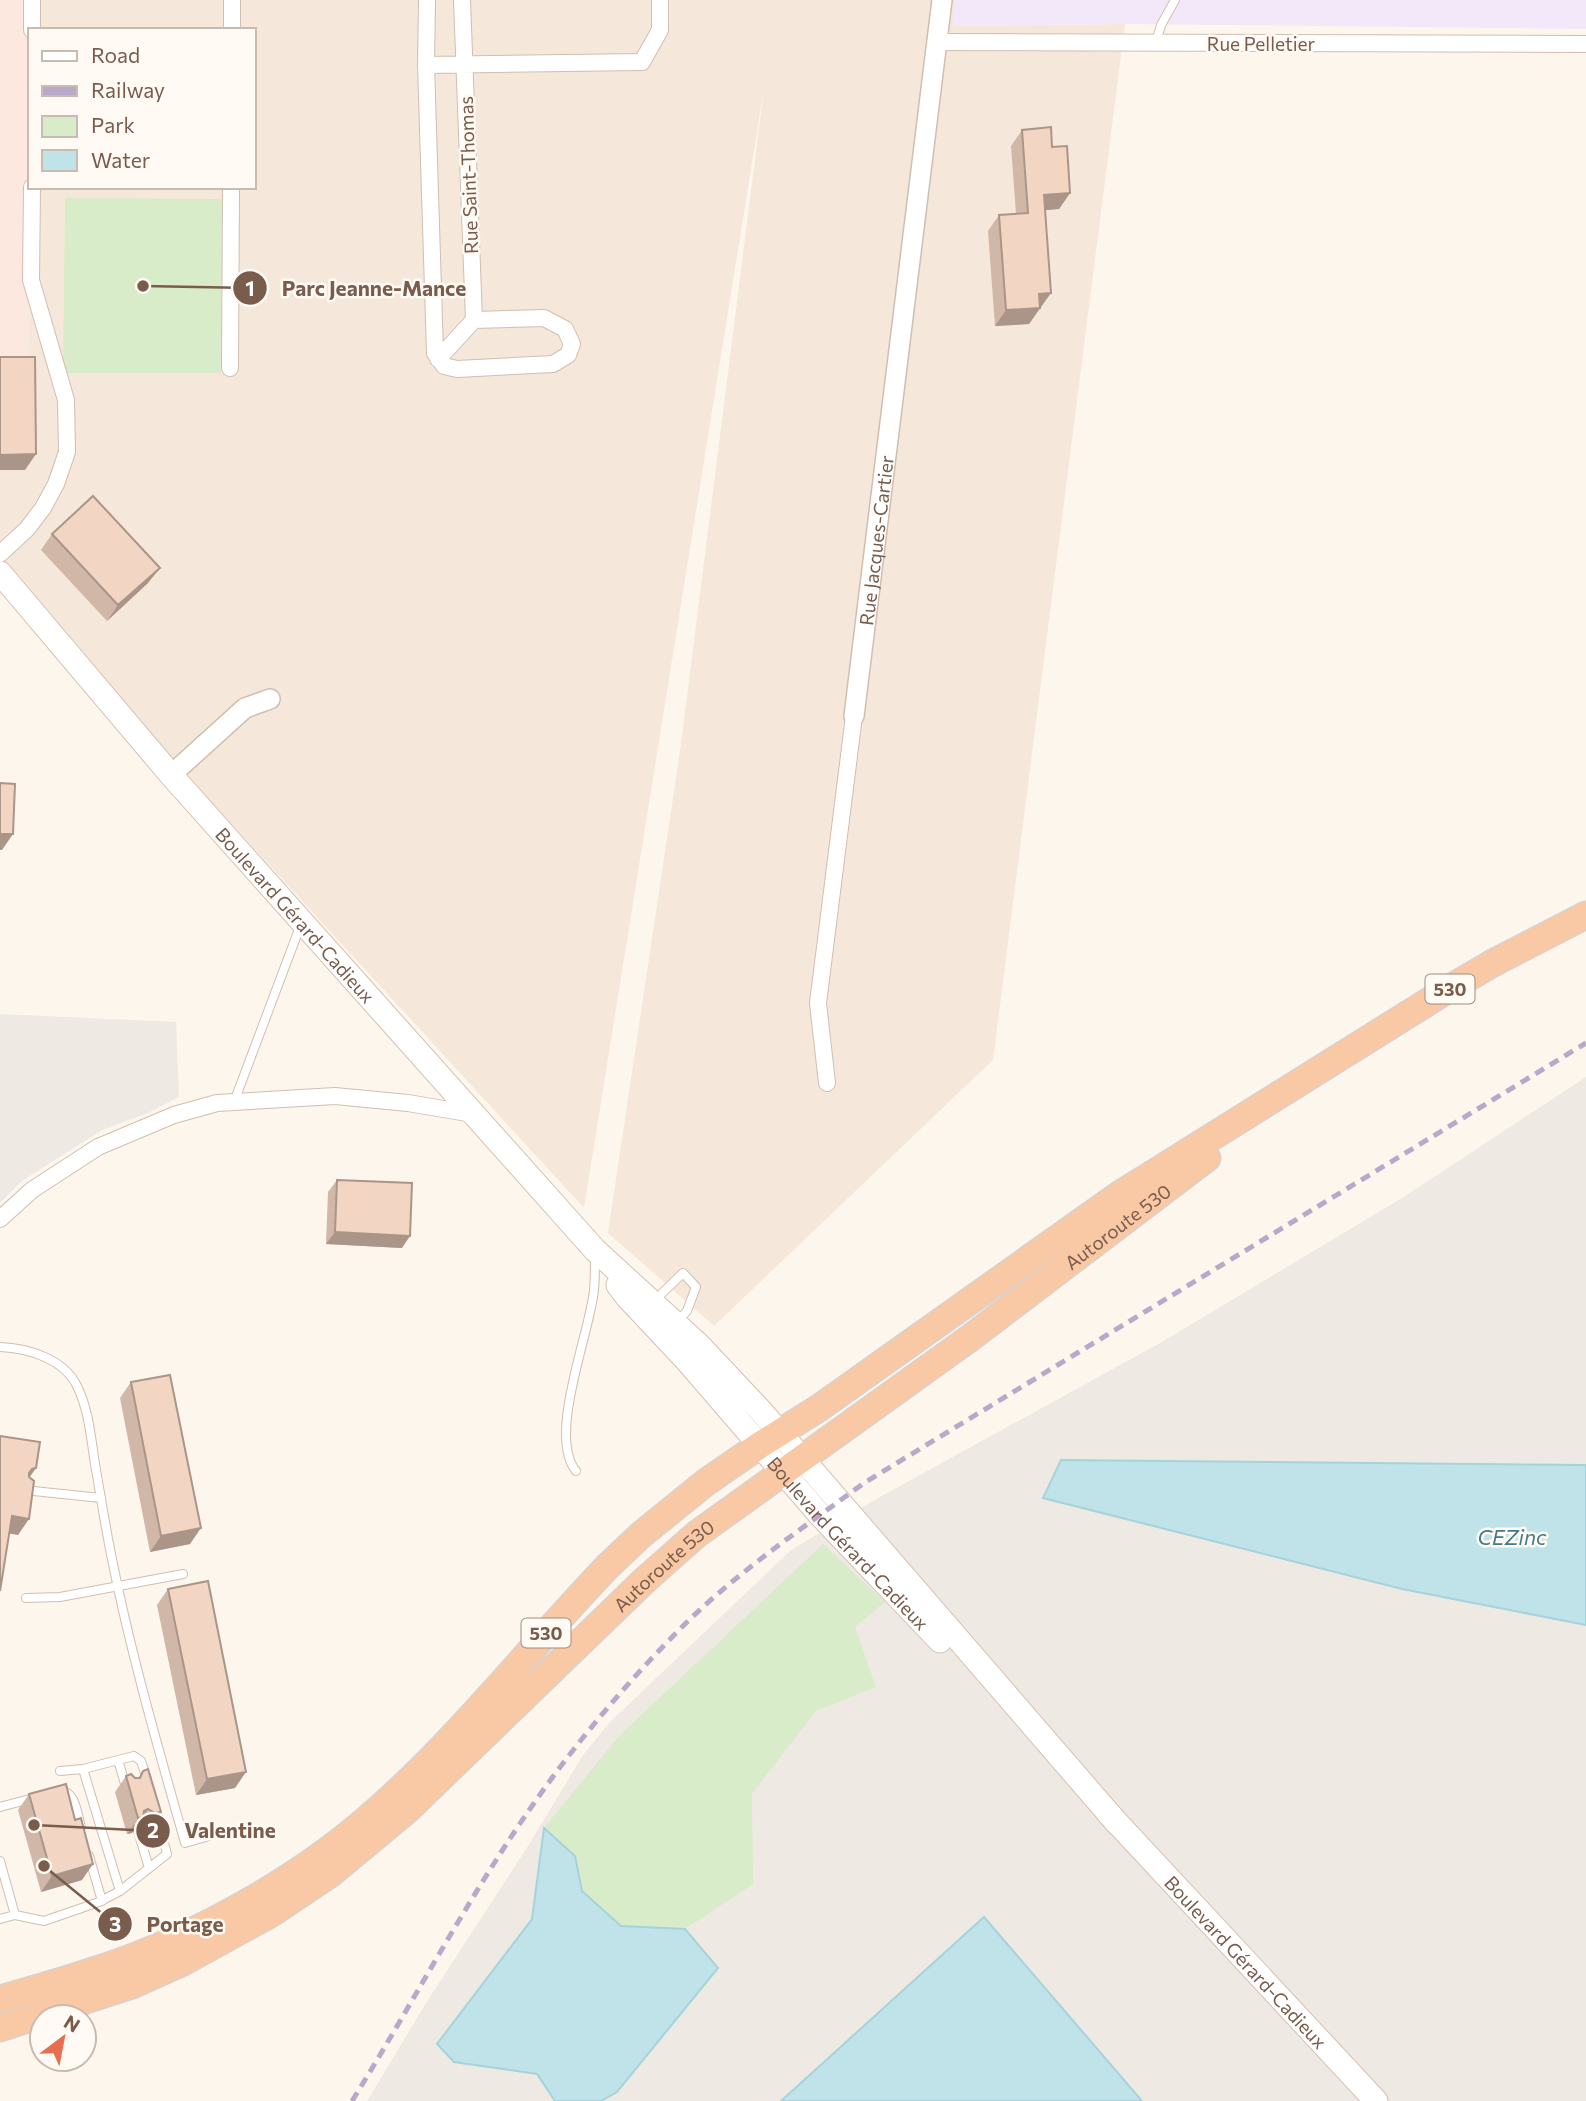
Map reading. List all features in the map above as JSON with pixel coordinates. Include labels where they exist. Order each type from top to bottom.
[{"type":"highway","name":"Autoroute 530","points":[[0,1999],[98,1970],[195,1929],[282,1881],[331,1849],[424,1765],[630,1544],[705,1483],[819,1408],[1119,1195],[1493,963],[1586,915]]},
{"type":"highway","name":"Autoroute 530","points":[[4,2031],[132,1985],[173,1967],[263,1919],[319,1881],[407,1810],[662,1564],[713,1522],[1024,1298],[1319,1071]]},
{"type":"main road","name":"Boulevard Gérard-Cadieux","points":[[0,573],[171,775],[595,1250],[676,1324],[793,1466],[878,1578],[1117,1822],[1376,2101]]},
{"type":"main road","name":"Boulevard Gérard-Cadieux","points":[[595,1250],[626,1297],[688,1363],[770,1439]]},
{"type":"street","points":[[32,0],[32,28]]},
{"type":"street","points":[[232,0],[232,28]]},
{"type":"street","name":"Rue Saint-Thomas","points":[[427,0],[426,65],[435,353],[439,359]]},
{"type":"street","name":"Rue Saint-Thomas","points":[[462,0],[474,320]]},
{"type":"street","points":[[426,65],[642,62],[660,30],[660,0]]},
{"type":"street","name":"Rue Jacques-Cartier","points":[[827,1083],[818,1003],[942,0]]},
{"type":"street","name":"Rue Pelletier","points":[[936,42],[1586,44]]},
{"type":"street","points":[[0,554],[27,529],[43,508],[57,484],[67,452],[66,400],[31,280],[32,189]]},
{"type":"street","points":[[230,368],[231,189]]},
{"type":"street","points":[[544,318],[565,329],[572,344],[568,355],[553,364],[457,369],[444,366],[439,359],[474,320],[544,318]]},
{"type":"street","points":[[171,775],[244,708],[270,699]]},
{"type":"street","points":[[0,1219],[32,1190],[98,1147],[174,1115],[217,1103],[335,1097],[408,1103],[473,1114]]},
{"type":"lane","points":[[1156,42],[1161,24],[1175,0]]},
{"type":"lane","points":[[234,1102],[302,922]]},
{"type":"lane","points":[[576,1471],[568,1458],[566,1430],[594,1291],[595,1250]]},
{"type":"lane","points":[[653,1302],[683,1273],[696,1287],[687,1311],[676,1324]]},
{"type":"lane","points":[[0,1347],[22,1350],[46,1358],[64,1370],[77,1385],[89,1425],[124,1619],[185,1843],[226,1832]]},
{"type":"lane","points":[[24,1490],[101,1498]]},
{"type":"lane","points":[[26,1598],[60,1597],[183,1574]]},
{"type":"lane","points":[[60,1771],[83,1769],[134,1756],[143,1766],[150,1791]]},
{"type":"lane","points":[[118,1760],[126,1788]]},
{"type":"lane","points":[[83,1769],[120,1891]]},
{"type":"lane","points":[[0,1807],[66,1791],[73,1799],[83,1834]]},
{"type":"lane","points":[[0,1919],[15,1915],[44,1921],[120,1891],[167,1854],[153,1803]]},
{"type":"lane","points":[[138,1831],[149,1868]]},
{"type":"lane","points":[[86,1845],[102,1900]]},
{"type":"lane","points":[[0,1861],[15,1915]]},
{"type":"shaded area","points":[[0,0],[32,0],[30,28],[28,28],[31,280],[28,359],[0,360]]},
{"type":"shaded area","points":[[28,0],[955,0],[954,26],[1125,24],[993,1060],[714,1326],[608,1233],[681,744],[764,88],[584,1208],[0,572],[0,360],[30,189],[256,189],[256,28],[30,28]]},
{"type":"shaded area","points":[[955,0],[1586,0],[1586,29],[1125,24],[953,26]]},
{"type":"shaded area","points":[[0,1014],[176,1022],[179,1097],[148,1113],[102,1130],[22,1181],[0,1203]]},
{"type":"shaded area","points":[[1586,1077],[1586,2101],[367,2101],[583,1755],[610,1722],[791,1550],[880,1497],[1160,1343],[1402,1198]]},
{"type":"green space","points":[[65,198],[222,199],[221,373],[63,373]]},
{"type":"green space","points":[[823,1544],[885,1602],[855,1627],[876,1687],[816,1711],[752,1794],[753,1884],[685,1929],[621,1926],[582,1891],[574,1856],[544,1828],[619,1736]]},
{"type":"water","name":"CEZinc","points":[[1061,1460],[1586,1465],[1586,1625],[1402,1589],[1043,1498]]},
{"type":"water","points":[[544,1828],[575,1856],[582,1891],[621,1926],[685,1929],[718,1968],[617,2092],[601,2101],[555,2101],[537,2074],[454,2062],[437,2044],[532,1919]]},
{"type":"water","points":[[984,1917],[1142,2101],[781,2101]]},
{"type":"building","points":[[1051,127],[1052,147],[1067,146],[1070,193],[1044,195],[1051,293],[1039,294],[1040,308],[1006,310],[999,215],[1028,213],[1022,130]]},
{"type":"building","points":[[0,357],[35,357],[36,454],[0,455]]},
{"type":"building","points":[[93,496],[160,568],[118,605],[52,534]]},
{"type":"building","points":[[0,783],[15,784],[13,834],[0,834]]},
{"type":"building","points":[[337,1180],[412,1183],[410,1236],[335,1232]]},
{"type":"building","points":[[170,1375],[201,1528],[161,1536],[131,1382]]},
{"type":"building","points":[[0,1436],[40,1442],[36,1468],[29,1473],[29,1477],[34,1481],[29,1519],[12,1516],[0,1591]]},
{"type":"building","points":[[208,1581],[246,1772],[207,1779],[168,1589]]},
{"type":"building","points":[[148,1769],[161,1812],[155,1813],[148,1809],[144,1811],[143,1817],[138,1818],[126,1776],[131,1774],[140,1778],[143,1771]]},
{"type":"building","points":[[66,1784],[75,1820],[81,1818],[93,1864],[52,1876],[29,1794]]},
{"type":"railway","points":[[352,2101],[485,1878],[549,1782],[604,1712],[706,1604],[772,1550],[864,1483],[1586,1043]]},
{"type":"place","name":"Parc Jeanne-Mance","points":[[143,286]]},
{"type":"place","name":"Valentine","points":[[34,1825]]},
{"type":"place","name":"Portage","points":[[44,1866]]}]
